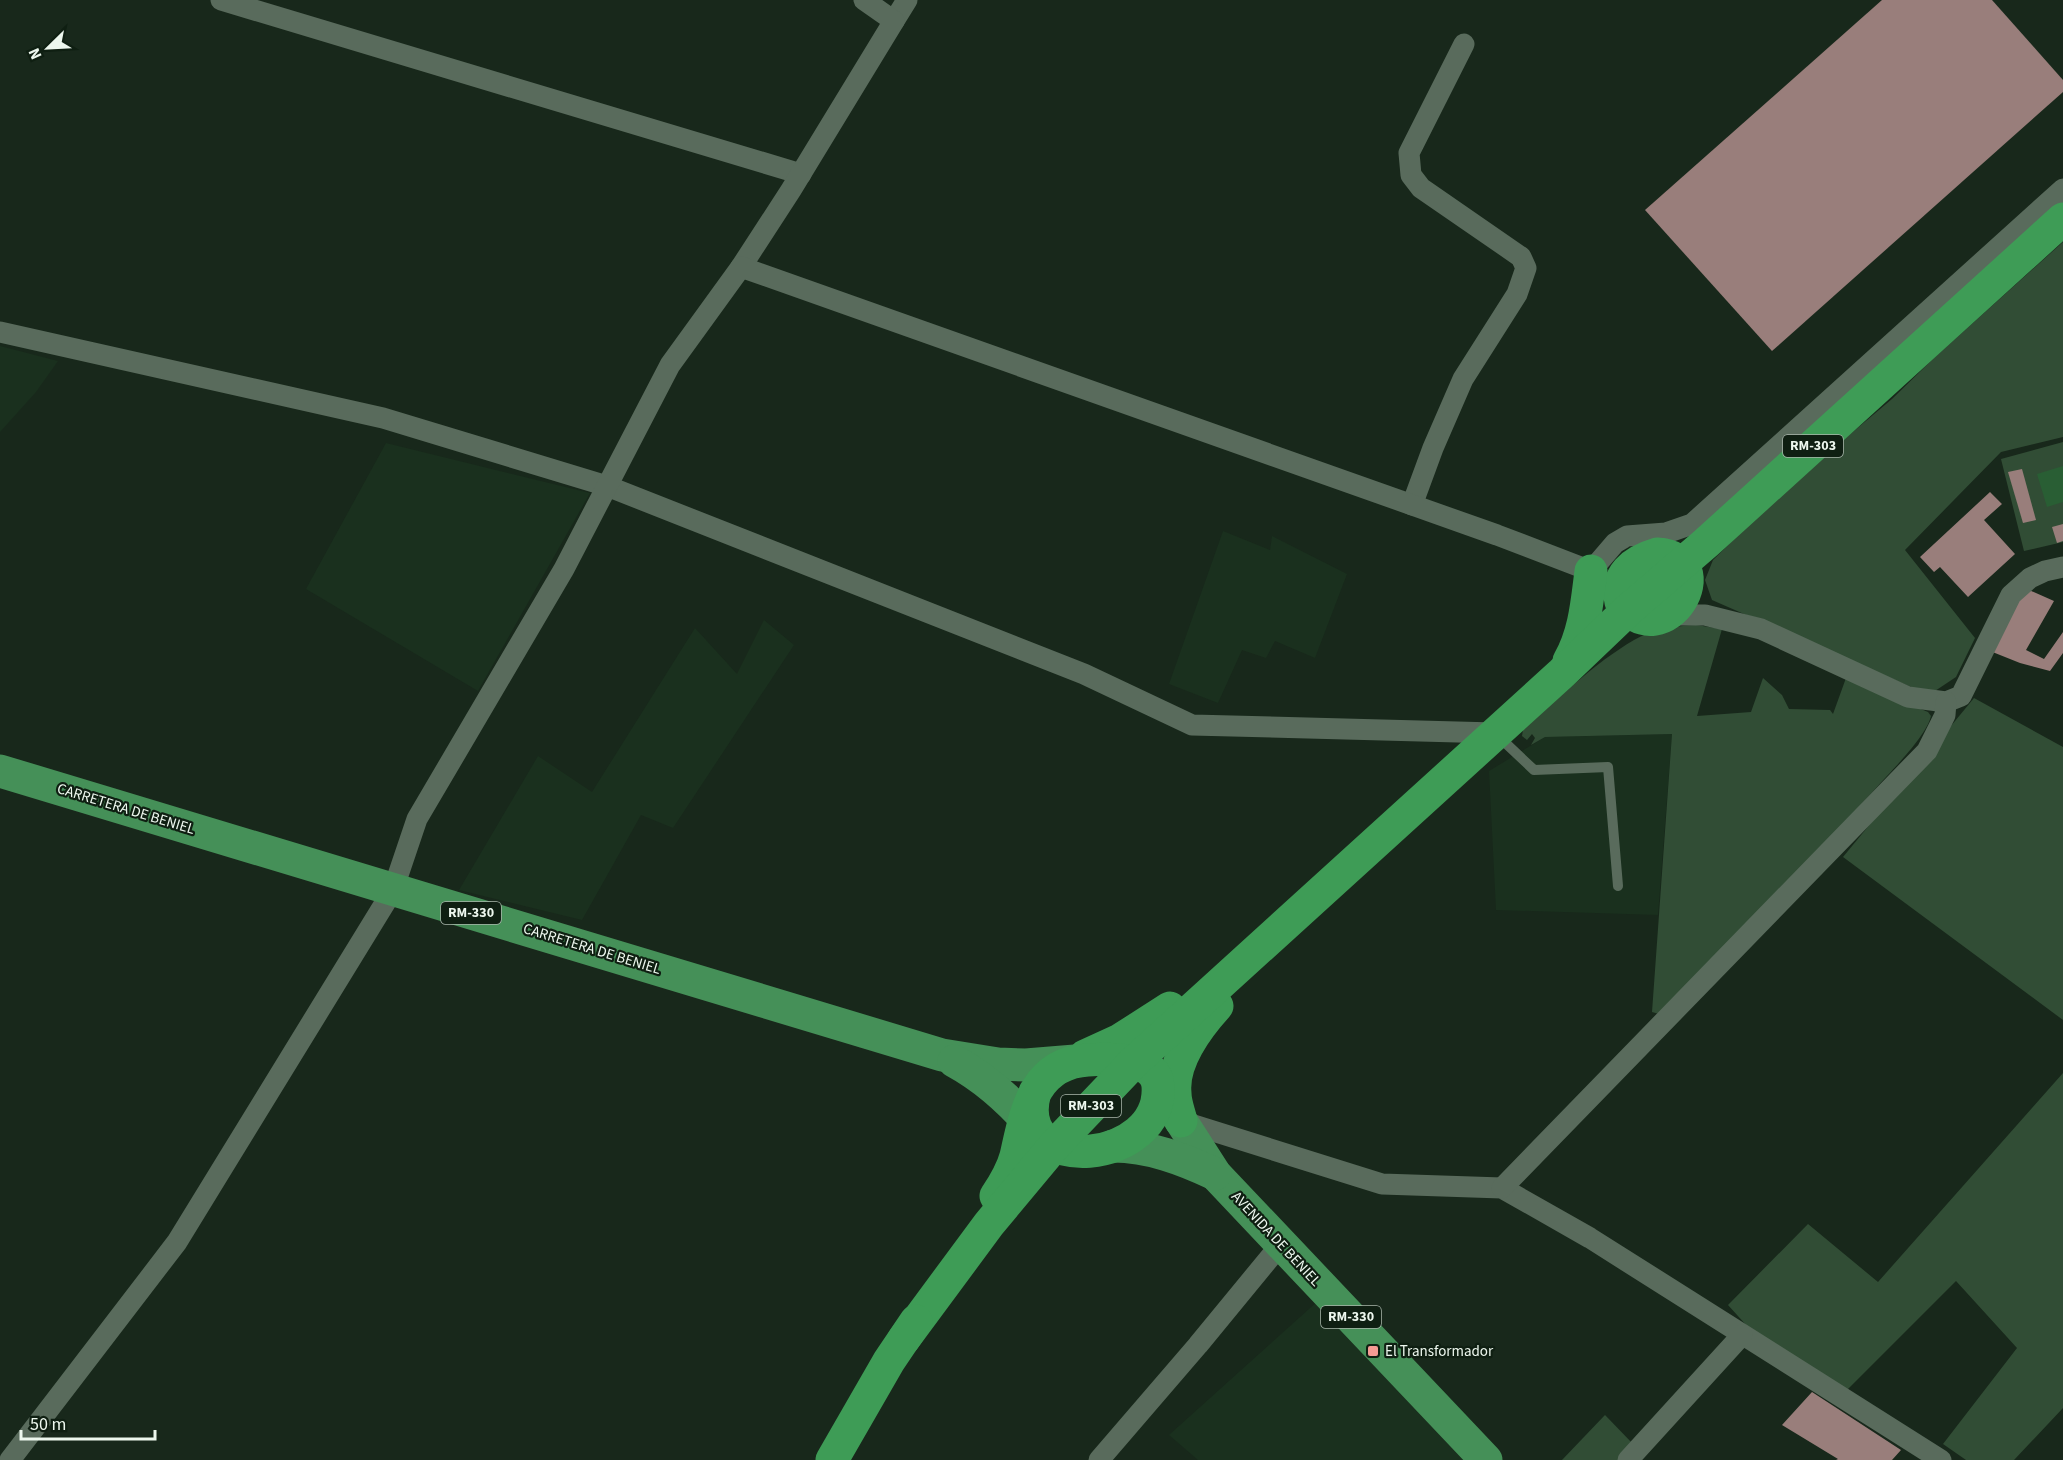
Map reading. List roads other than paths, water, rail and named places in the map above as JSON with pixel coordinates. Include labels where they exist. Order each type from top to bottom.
[{"type":"highway","name":"RM-303","points":[[1029,1121],[1134,1062],[1562,673],[1641,612],[1673,570],[1706,543],[2063,219]]},
{"type":"highway","points":[[1562,673],[1580,636],[1586,612],[1591,571]]},
{"type":"highway","points":[[832,1460],[904,1339],[1007,1179],[1049,1075],[1075,1060],[1120,1040],[1161,1015],[1310,901]]},
{"type":"highway","points":[[904,1339],[1000,1228],[1056,1176],[1133,1136],[1147,1124],[1157,1102],[1170,1094],[1191,1041],[1210,1013],[1310,901]]},
{"type":"highway","points":[[1075,1060],[1105,1059],[1134,1062],[1152,1070],[1170,1094]]},
{"type":"highway","points":[[1029,1121],[1076,1152],[1113,1146]]},
{"type":"main road","name":"CARRETERA DE BENIEL","points":[[0,771],[942,1055]]},
{"type":"main road","points":[[942,1055],[1017,1065],[1075,1060]]},
{"type":"main road","points":[[942,1055],[981,1077],[1029,1121]]},
{"type":"main road","points":[[1170,1094],[1215,1174]]},
{"type":"main road","points":[[1113,1146],[1141,1148],[1187,1161],[1215,1174]]},
{"type":"main road","name":"AVENIDA DE BENIEL","points":[[1215,1174],[1486,1460]]},
{"type":"street","points":[[221,0],[801,174]]},
{"type":"street","points":[[864,0],[894,21]]},
{"type":"street","points":[[10,1460],[177,1242],[393,890],[417,819],[564,569],[670,365],[741,267],[801,174],[907,0]]},
{"type":"street","points":[[1412,505],[1433,448],[1463,379],[1517,294],[1526,268],[1521,258],[1421,188],[1411,176],[1408,153],[1464,44]]},
{"type":"street","points":[[1591,571],[1615,543],[1627,536],[1666,533],[1692,524],[2063,189]]},
{"type":"street","points":[[741,267],[1412,505],[1591,571],[1641,612],[1705,615],[1725,618],[1761,629],[1908,697],[1946,702],[1961,696],[2011,594],[2030,578],[2045,571],[2063,567]]},
{"type":"street","points":[[0,332],[383,418],[607,486],[1084,674],[1192,725],[1495,733]]},
{"type":"street","points":[[1591,571],[1619,567],[1673,570],[1725,618]]},
{"type":"street","points":[[1502,1188],[1927,751],[1945,715],[1946,702]]},
{"type":"street","points":[[1170,1094],[1382,1184],[1502,1188],[1590,1238],[1742,1335],[1910,1452],[1941,1460]]},
{"type":"street","points":[[1099,1460],[1281,1244]]},
{"type":"street","points":[[1628,1460],[1742,1335]]},
{"type":"lane","points":[[1495,733],[1534,770],[1608,767],[1618,886]]},
{"type":"place","name":"El Transformador","points":[[1373,1351]]}]
